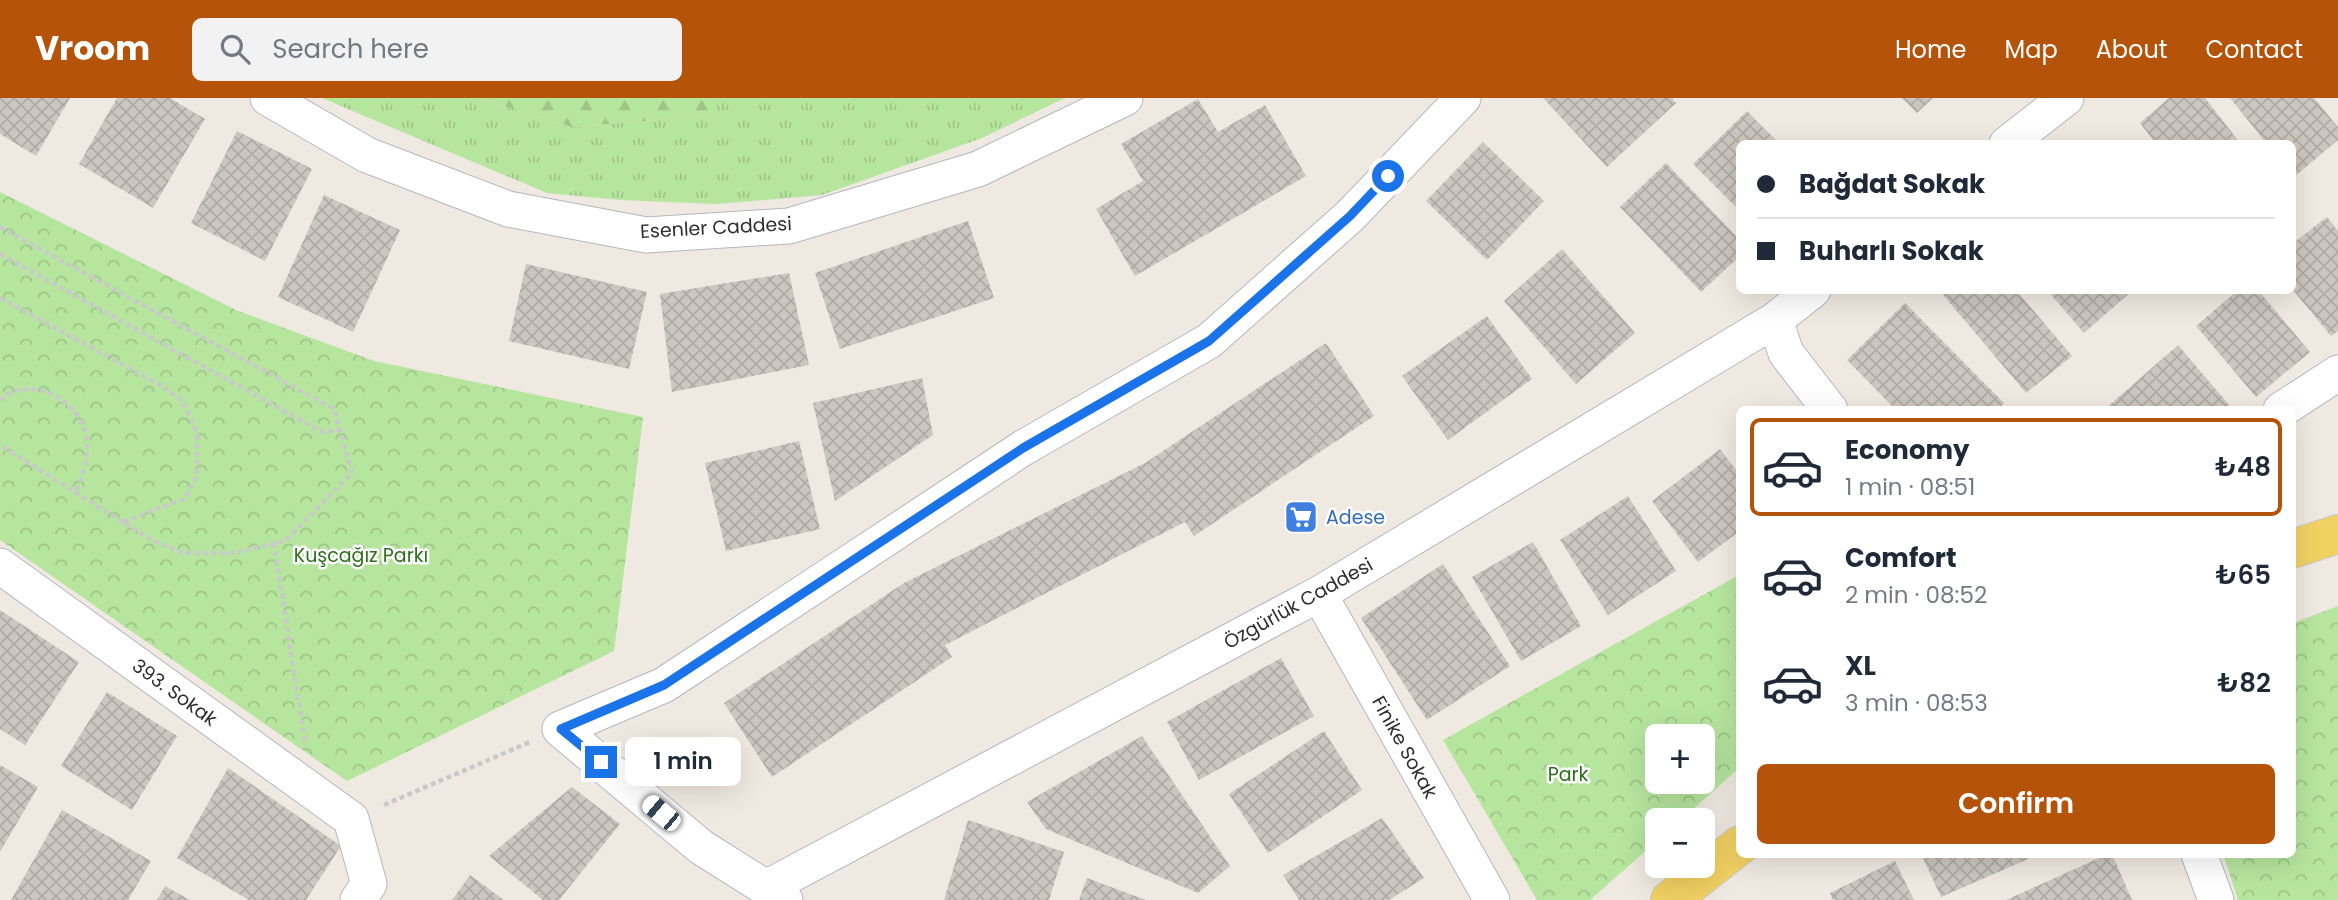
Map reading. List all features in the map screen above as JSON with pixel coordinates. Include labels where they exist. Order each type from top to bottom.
[{"type":"main road","points":[[2296,548],[2338,534]]},
{"type":"main road","points":[[1690,892],[1736,849]]},
{"type":"street","name":"Esenler Caddesi","points":[[268,98],[367,155],[508,209],[646,234],[789,226],[978,169],[1125,98]]},
{"type":"street","points":[[776,894],[701,846],[561,729],[664,685],[1023,448],[1209,341],[1350,216],[1463,98]]},
{"type":"street","points":[[2012,140],[2066,98]]},
{"type":"street","name":"Özgürlük Caddesi","points":[[776,894],[1319,594],[1775,320],[1808,294]]},
{"type":"street","points":[[1775,320],[1786,353],[1827,406]]},
{"type":"street","points":[[2287,406],[2338,373]]},
{"type":"street","name":"393. Sokak","points":[[0,566],[351,819]]},
{"type":"street","name":"Finike Sokak","points":[[1319,594],[1492,900]]},
{"type":"street","points":[[351,819],[369,884],[358,900]]},
{"type":"street","points":[[2201,858],[2217,900]]},
{"type":"path","points":[[0,227],[334,409],[352,473],[285,541],[233,553],[183,553],[153,541],[0,445]]},
{"type":"path","points":[[0,254],[323,432],[339,430]]},
{"type":"path","points":[[0,298],[162,386],[183,401],[197,433],[197,476],[184,499],[122,522]]},
{"type":"path","points":[[0,400],[22,389],[47,390],[72,407],[86,435],[86,463],[76,493]]},
{"type":"path","points":[[274,543],[312,791]]},
{"type":"path","points":[[351,819],[561,729]]},
{"type":"green space","points":[[322,98],[477,98],[572,127],[714,115],[716,98],[1065,98],[982,138],[822,195],[717,204],[620,200],[547,193]]},
{"type":"green space","points":[[477,98],[716,98],[715,115],[572,127]]},
{"type":"green space","name":"Kuşcağız Parkı","points":[[0,192],[236,310],[374,361],[643,417],[614,651],[347,781],[0,540]]},
{"type":"green space","name":"Park","points":[[1736,577],[1736,771],[1715,790],[1715,724],[1645,724],[1645,794],[1710,794],[1694,808],[1645,808],[1645,852],[1590,900],[1537,900],[1443,740]]},
{"type":"green space","points":[[2338,606],[2338,900],[2238,900],[2224,858],[2296,858],[2296,622]]},
{"type":"building","points":[[0,98],[70,98],[36,156],[0,134]]},
{"type":"building","points":[[117,98],[170,98],[205,119],[153,208],[79,164]]},
{"type":"building","points":[[1543,98],[1672,98],[1676,103],[1607,167]]},
{"type":"building","points":[[1902,98],[1933,98],[1917,113]]},
{"type":"building","points":[[2169,98],[2205,98],[2238,140],[2153,140],[2140,123]]},
{"type":"building","points":[[2230,98],[2314,98],[2338,127],[2338,140],[2296,175],[2296,140],[2264,140]]},
{"type":"building","points":[[1198,99],[1218,132],[1265,105],[1306,176],[1135,276],[1096,209],[1143,181],[1121,144]]},
{"type":"building","points":[[1747,111],[1776,140],[1736,140],[1736,207],[1693,164]]},
{"type":"building","points":[[237,131],[312,169],[265,261],[191,223]]},
{"type":"building","points":[[1483,142],[1544,201],[1487,260],[1426,201]]},
{"type":"building","points":[[1666,163],[1736,236],[1736,260],[1701,292],[1620,207]]},
{"type":"building","points":[[324,195],[400,230],[353,332],[278,297]]},
{"type":"building","points":[[2327,217],[2338,231],[2338,331],[2331,336],[2296,294],[2296,241]]},
{"type":"building","points":[[968,221],[994,298],[840,349],[815,273]]},
{"type":"building","points":[[1562,249],[1635,333],[1576,384],[1504,301]]},
{"type":"building","points":[[526,264],[647,292],[629,369],[509,341]]},
{"type":"building","points":[[789,273],[809,365],[672,392],[660,294]]},
{"type":"building","points":[[1942,294],[2019,294],[2072,356],[2026,393]]},
{"type":"building","points":[[2050,294],[2128,294],[2084,333]]},
{"type":"building","points":[[2233,294],[2261,294],[2310,352],[2256,397],[2196,326]]},
{"type":"building","points":[[1905,303],[2004,403],[2001,406],[1892,406],[1847,360]]},
{"type":"building","points":[[1487,316],[1532,379],[1448,440],[1402,376]]},
{"type":"building","points":[[1326,343],[1374,416],[1194,536],[1185,522],[945,645],[952,657],[772,777],[724,703],[904,583],[1145,463]]},
{"type":"building","points":[[2178,345],[2229,405],[2228,406],[2109,406]]},
{"type":"building","points":[[922,378],[933,435],[835,501],[813,403]]},
{"type":"building","points":[[799,441],[820,529],[726,551],[705,463]]},
{"type":"building","points":[[1720,449],[1736,470],[1736,534],[1698,562],[1652,501]]},
{"type":"building","points":[[1628,496],[1676,571],[1608,615],[1560,540]]},
{"type":"building","points":[[1533,542],[1581,626],[1521,661],[1472,577]]},
{"type":"building","points":[[1443,564],[1510,666],[1427,720],[1361,618]]},
{"type":"building","points":[[0,610],[79,662],[25,745],[0,729]]},
{"type":"building","points":[[1281,658],[1314,716],[1199,780],[1167,722]]},
{"type":"building","points":[[107,692],[177,736],[132,810],[61,766]]},
{"type":"building","points":[[1324,731],[1362,790],[1268,853],[1229,794]]},
{"type":"building","points":[[1142,736],[1230,866],[1198,893],[1046,829],[1027,802]]},
{"type":"building","points":[[0,765],[38,787],[0,852]]},
{"type":"building","points":[[228,768],[341,846],[306,900],[249,900],[177,858]]},
{"type":"building","points":[[572,787],[620,824],[559,900],[543,900],[489,856]]},
{"type":"building","points":[[62,810],[151,861],[128,900],[11,900]]},
{"type":"building","points":[[1382,818],[1424,878],[1389,900],[1299,900],[1283,875]]},
{"type":"building","points":[[968,820],[1064,852],[1049,900],[944,900]]},
{"type":"building","points":[[1923,858],[2031,858],[1941,897]]},
{"type":"building","points":[[2099,858],[2114,858],[2132,900],[2006,900]]},
{"type":"building","points":[[1895,861],[1914,900],[1833,900],[1830,893]]},
{"type":"building","points":[[470,875],[504,900],[452,900]]},
{"type":"building","points":[[1087,878],[1146,900],[1079,900]]},
{"type":"building","points":[[165,886],[190,900],[157,900]]},
{"type":"place","name":"Adese","points":[[1301,517]]},
{"type":"route","points":[[601,762],[561,729],[664,685],[1023,448],[1209,341],[1350,216],[1388,176]]}]
